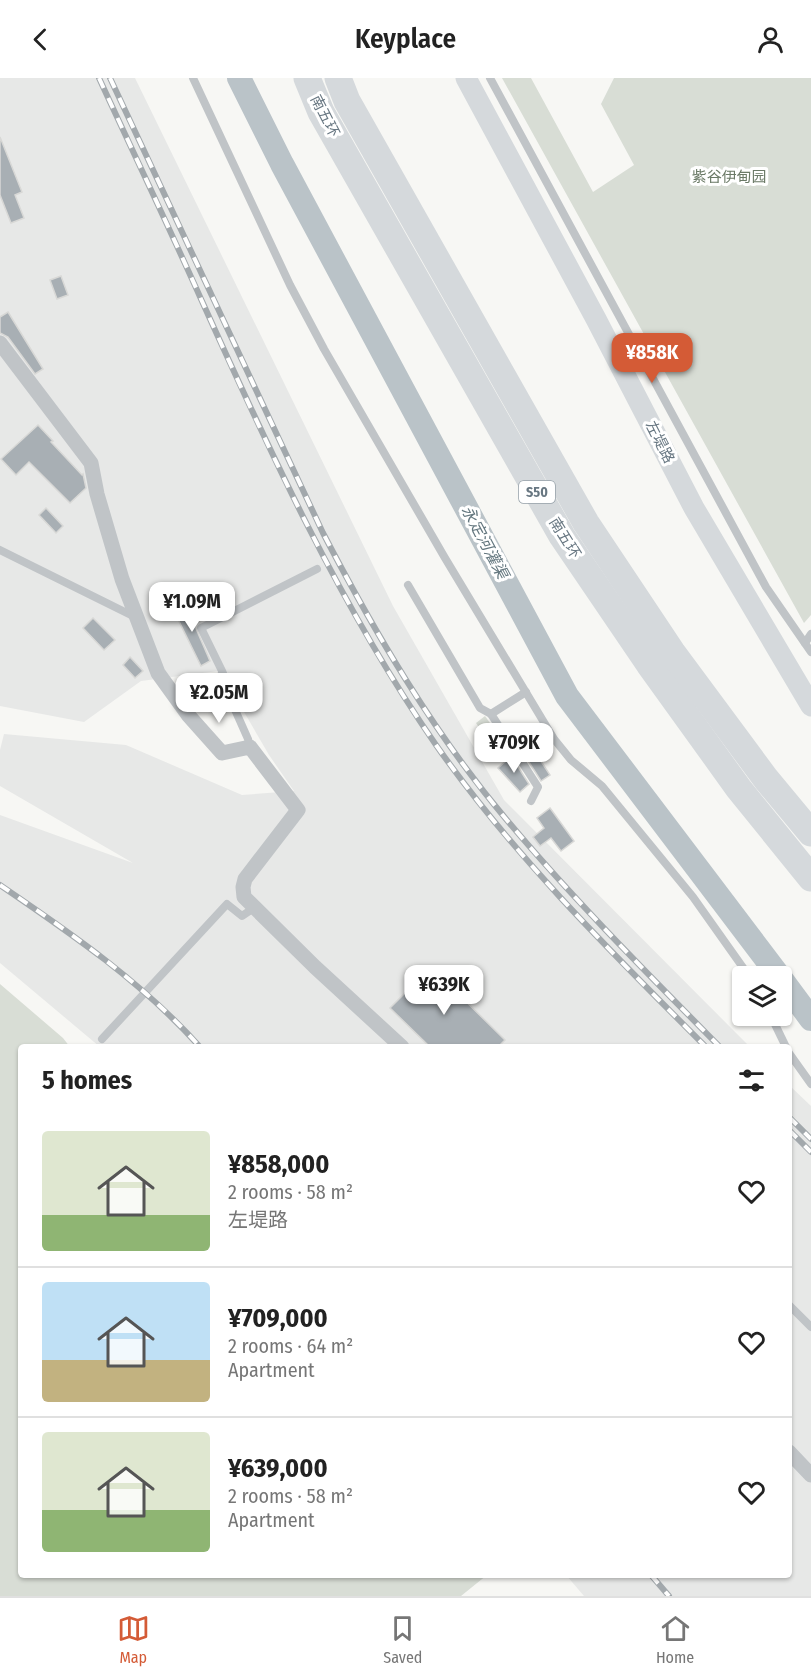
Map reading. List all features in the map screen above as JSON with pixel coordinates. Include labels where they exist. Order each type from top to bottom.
[{"type":"highway","name":"南五环","points":[[307,78],[321,112],[562,536],[649,664],[739,789],[811,878]]},
{"type":"highway","name":"南五环","points":[[338,78],[347,101],[586,523],[672,652],[766,779],[811,833]]},
{"type":"main road","name":"左堤路","points":[[466,78],[596,319],[694,508],[811,706]]},
{"type":"street","points":[[0,343],[91,463],[97,494],[118,568],[158,673],[189,716],[222,753],[250,747],[298,810],[245,879],[244,897],[315,967],[399,1044]]},
{"type":"street","points":[[792,1455],[811,1475]]},
{"type":"lane","points":[[193,78],[290,285],[324,349],[554,739],[571,759],[610,795],[693,897],[742,966]]},
{"type":"lane","points":[[490,78],[766,586],[811,652]]},
{"type":"lane","points":[[0,550],[137,618]]},
{"type":"lane","points":[[250,747],[220,676],[223,673],[201,628],[317,569]]},
{"type":"lane","points":[[408,585],[480,708],[491,714],[537,787],[531,801]]},
{"type":"lane","points":[[805,643],[811,634]]},
{"type":"lane","points":[[491,714],[526,692]]},
{"type":"lane","points":[[102,1039],[227,904],[242,916],[255,907]]},
{"type":"lane","points":[[776,1026],[785,1044]]},
{"type":"lane","points":[[792,1057],[811,1084]]},
{"type":"lane","points":[[792,1308],[811,1327]]},
{"type":"shaded area","points":[[0,78],[135,78],[393,606],[504,800],[747,1044],[96,1044],[0,963],[0,815],[133,863],[0,786],[0,750],[4,734],[126,745],[242,795],[294,791],[269,755],[240,705],[226,670],[141,681],[84,722],[0,706]]},
{"type":"shaded area","points":[[792,1088],[811,1106],[811,1596],[584,1596],[569,1578],[792,1578]]},
{"type":"green space","name":"紫谷伊甸园","points":[[502,78],[531,78],[593,192],[634,165],[601,104],[614,78],[811,78],[811,615],[804,623]]},
{"type":"green space","points":[[485,716],[502,740],[492,747],[476,723]]},
{"type":"green space","points":[[0,984],[68,1044],[18,1044],[18,1578],[483,1578],[461,1596],[0,1596]]},
{"type":"building","points":[[0,137],[22,192],[15,195],[24,218],[11,223],[0,195]]},
{"type":"building","points":[[61,276],[68,295],[57,299],[50,280]]},
{"type":"building","points":[[8,312],[43,369],[35,374],[8,337],[0,333],[0,317]]},
{"type":"building","points":[[38,425],[53,441],[51,442],[83,474],[86,488],[70,503],[29,462],[16,475],[1,459]]},
{"type":"building","points":[[46,508],[63,526],[56,533],[39,515]]},
{"type":"building","points":[[185,603],[210,661],[201,666],[173,609]]},
{"type":"building","points":[[93,618],[115,640],[104,650],[83,628]]},
{"type":"building","points":[[130,657],[143,671],[135,678],[123,665]]},
{"type":"building","points":[[525,743],[530,750],[533,749],[550,775],[541,781],[520,748]]},
{"type":"building","points":[[511,756],[529,784],[520,792],[498,768]]},
{"type":"building","points":[[550,808],[574,841],[561,851],[551,838],[540,846],[533,837],[544,828],[537,818]]},
{"type":"building","points":[[431,967],[505,1040],[501,1044],[427,1044],[390,1008]]},
{"type":"waterway","name":"永定河灌渠","points":[[239,78],[282,164],[567,696],[771,966]]},
{"type":"waterway","name":"永定河灌渠","points":[[792,993],[811,1019]]},
{"type":"railway","points":[[99,78],[280,471],[368,638],[401,692],[466,786],[530,864],[599,939],[703,1044]]},
{"type":"railway","points":[[110,78],[323,533],[363,608],[407,681],[479,786],[531,849],[717,1044]]},
{"type":"railway","points":[[0,885],[80,941],[130,980],[178,1023],[197,1044]]},
{"type":"railway","points":[[792,1120],[811,1139]]},
{"type":"railway","points":[[792,1133],[811,1152]]},
{"type":"railway","points":[[654,1578],[669,1596]]}]
